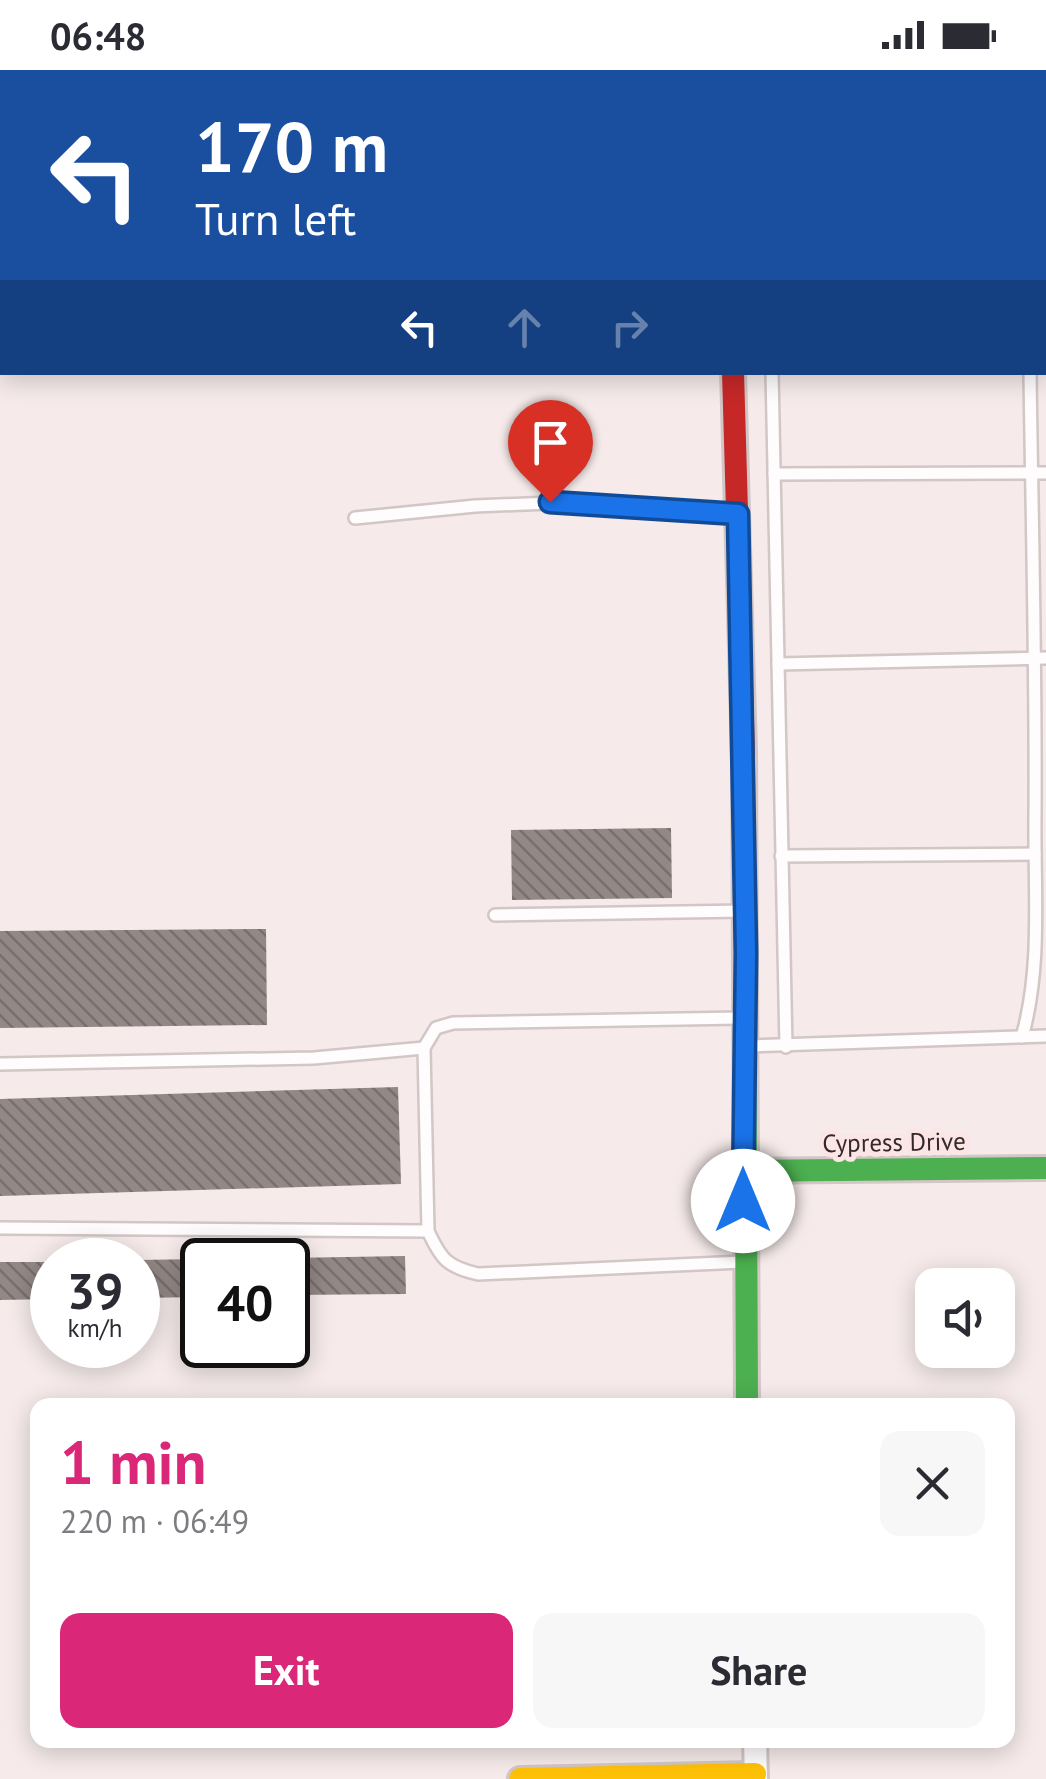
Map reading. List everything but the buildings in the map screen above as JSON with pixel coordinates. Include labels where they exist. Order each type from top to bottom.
[{"type":"street","points":[[733,375],[743,684],[747,1398]]},
{"type":"street","name":"Cypress Drive","points":[[743,1171],[1046,1168]]},
{"type":"street","points":[[520,1779],[756,1776],[755,1748]]},
{"type":"lane","points":[[772,375],[786,1046]]},
{"type":"lane","points":[[1022,1037],[1031,1005],[1041,658],[1030,375]]},
{"type":"lane","points":[[774,474],[1046,473]]},
{"type":"lane","points":[[356,518],[550,502],[738,514]]},
{"type":"lane","points":[[778,664],[1041,658]]},
{"type":"lane","points":[[781,856],[1035,854]]},
{"type":"lane","points":[[495,915],[744,911]]},
{"type":"lane","points":[[744,1018],[453,1023],[436,1028],[424,1048],[428,1231],[440,1256],[457,1269],[478,1274],[744,1262]]},
{"type":"lane","points":[[743,1046],[1046,1036]]},
{"type":"lane","points":[[0,1064],[314,1058],[424,1048]]},
{"type":"lane","points":[[0,1228],[428,1231]]},
{"type":"traffic: fast","points":[[744,754],[747,1398]]},
{"type":"traffic: fast","points":[[743,1171],[1046,1168]]},
{"type":"traffic: slow","points":[[520,1779],[755,1774]]},
{"type":"traffic: jam","points":[[733,375],[744,754]]},
{"type":"route","points":[[550,502],[738,514],[746,953],[743,1201]]}]
